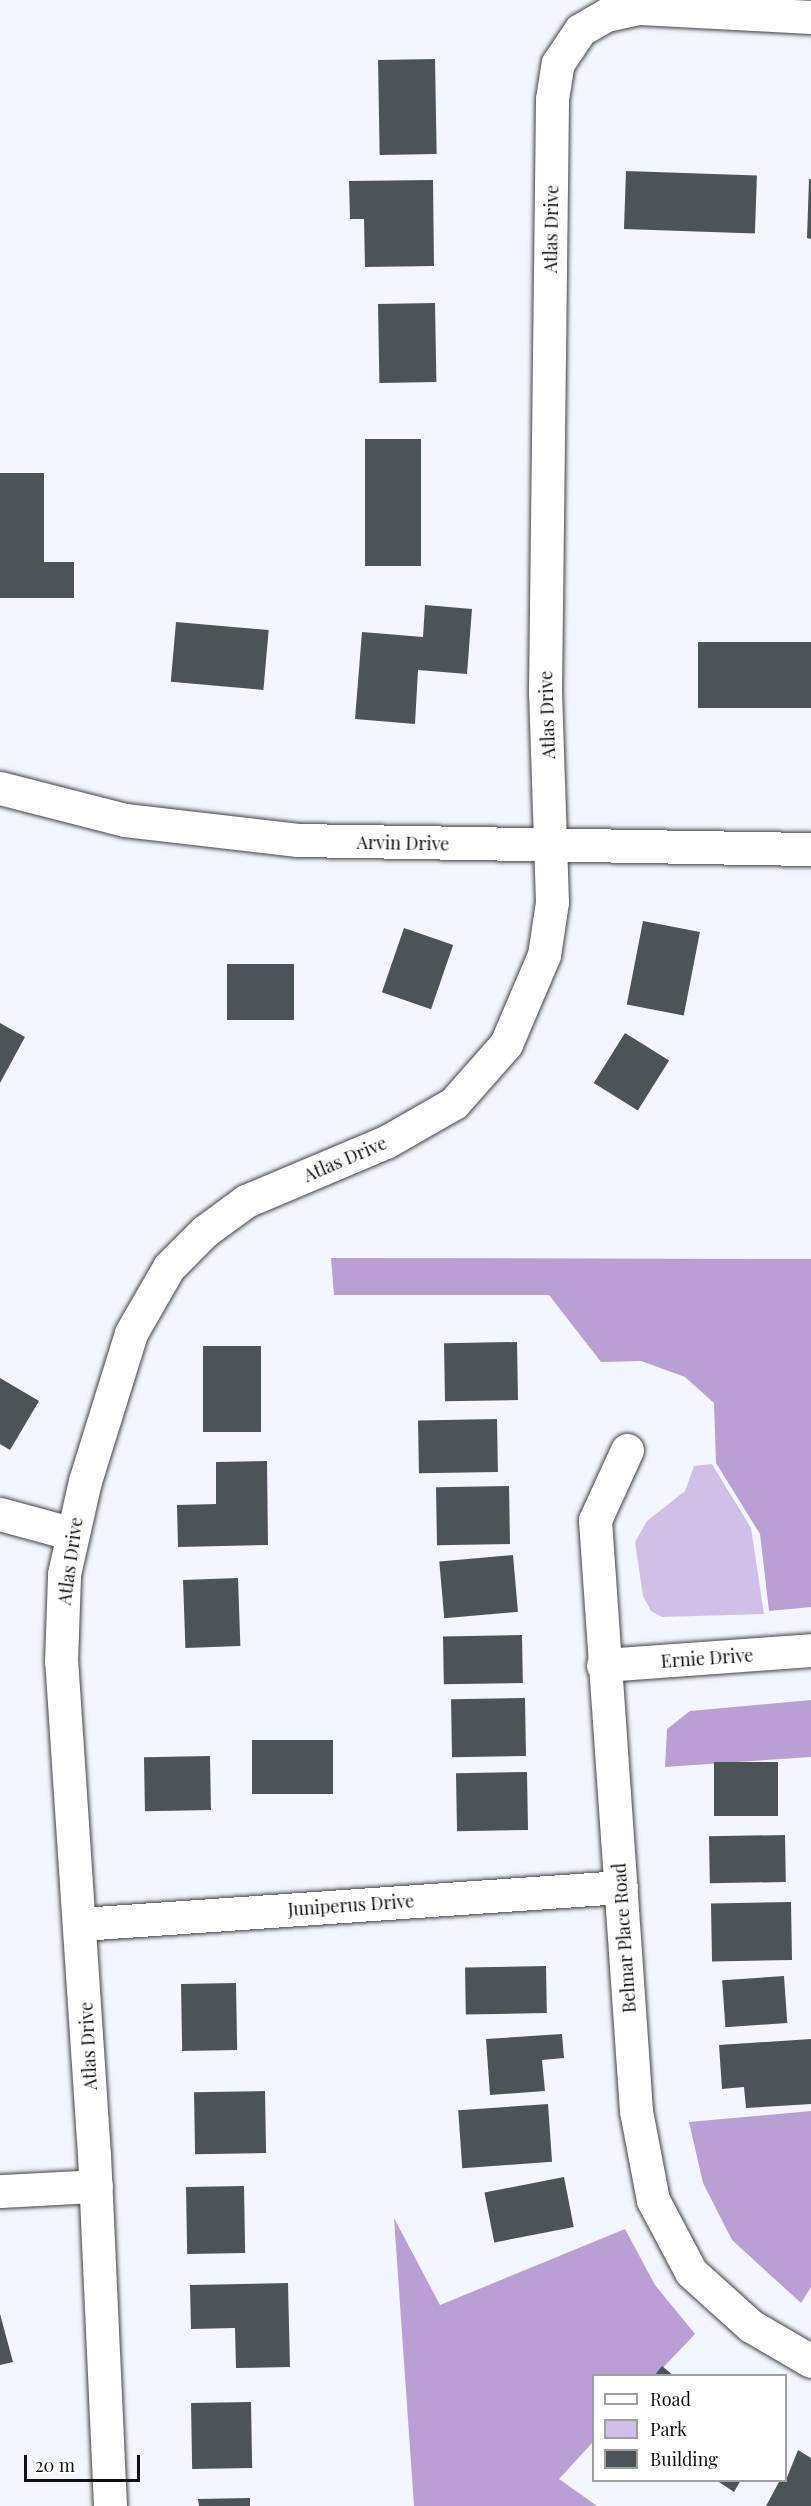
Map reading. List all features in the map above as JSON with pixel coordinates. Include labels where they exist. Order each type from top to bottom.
[{"type":"street","name":"Atlas Drive","points":[[110,2506],[96,2186],[81,1924],[61,1662],[70,1533],[131,1333],[169,1267],[205,1230],[246,1202],[433,1118],[474,1085],[506,1044],[544,955],[552,902],[545,692],[552,99],[558,63],[580,30],[606,15],[640,8],[811,18]]},
{"type":"street","name":"Arvin Drive","points":[[0,788],[125,820],[227,834],[551,846],[811,849]]},
{"type":"street","name":"Belmar Place Road","points":[[627,1450],[595,1520],[603,1665],[636,2111],[653,2200],[691,2272],[751,2326],[811,2361]]},
{"type":"street","points":[[0,1514],[70,1533]]},
{"type":"street","name":"Ernie Drive","points":[[603,1665],[811,1650]]},
{"type":"street","name":"Juniperus Drive","points":[[81,1924],[621,1887]]},
{"type":"street","points":[[0,2191],[96,2186]]},
{"type":"green space","points":[[712,1464],[751,1528],[764,1614],[662,1617],[651,1611],[643,1596],[635,1542],[647,1521],[685,1491],[694,1466]]},
{"type":"shaded area","points":[[331,1258],[811,1259],[811,1607],[769,1611],[760,1534],[716,1463],[714,1403],[685,1377],[641,1361],[601,1362],[549,1295],[334,1295]]},
{"type":"shaded area","points":[[811,1700],[811,1757],[665,1767],[667,1729],[690,1711]]},
{"type":"shaded area","points":[[811,2111],[811,2287],[801,2303],[732,2240],[703,2183],[689,2122]]},
{"type":"shaded area","points":[[394,2218],[440,2305],[625,2229],[655,2285],[695,2334],[657,2374],[592,2374],[592,2443],[559,2479],[597,2506],[414,2506]]},
{"type":"building","points":[[435,59],[437,154],[380,155],[378,60]]},
{"type":"building","points":[[626,171],[757,176],[755,234],[624,229]]},
{"type":"building","points":[[809,179],[811,179],[811,239],[807,238]]},
{"type":"building","points":[[433,180],[434,266],[365,267],[364,219],[350,219],[349,181]]},
{"type":"building","points":[[435,303],[436,382],[379,383],[378,304]]},
{"type":"building","points":[[365,439],[421,439],[421,566],[365,566]]},
{"type":"building","points":[[0,473],[44,473],[44,562],[74,562],[74,598],[0,598]]},
{"type":"building","points":[[425,605],[472,609],[467,674],[418,670],[415,724],[355,719],[362,632],[423,637]]},
{"type":"building","points":[[176,622],[269,630],[263,690],[171,682]]},
{"type":"building","points":[[698,642],[811,642],[811,708],[698,708]]},
{"type":"building","points":[[643,921],[700,932],[684,1016],[627,1004]]},
{"type":"building","points":[[404,928],[453,945],[431,1009],[382,992]]},
{"type":"building","points":[[227,964],[294,964],[294,1020],[227,1020]]},
{"type":"building","points":[[0,1023],[25,1037],[0,1083]]},
{"type":"building","points":[[625,1033],[669,1061],[638,1111],[594,1083]]},
{"type":"building","points":[[517,1342],[518,1400],[445,1401],[444,1343]]},
{"type":"building","points":[[203,1346],[261,1346],[261,1432],[203,1432]]},
{"type":"building","points":[[0,1378],[39,1401],[10,1450],[0,1444]]},
{"type":"building","points":[[497,1419],[498,1472],[419,1473],[418,1420]]},
{"type":"building","points":[[267,1461],[268,1545],[178,1547],[177,1505],[216,1504],[216,1462]]},
{"type":"building","points":[[509,1486],[510,1544],[437,1545],[436,1487]]},
{"type":"building","points":[[513,1555],[518,1612],[444,1618],[439,1561]]},
{"type":"building","points":[[238,1578],[240,1646],[185,1648],[183,1580]]},
{"type":"building","points":[[522,1635],[523,1683],[444,1684],[443,1636]]},
{"type":"building","points":[[525,1698],[526,1756],[452,1757],[451,1699]]},
{"type":"building","points":[[252,1740],[333,1740],[333,1794],[252,1794]]},
{"type":"building","points":[[210,1756],[211,1810],[145,1811],[144,1757]]},
{"type":"building","points":[[714,1762],[778,1762],[778,1816],[714,1816]]},
{"type":"building","points":[[527,1772],[528,1830],[457,1831],[456,1773]]},
{"type":"building","points":[[785,1835],[786,1882],[710,1883],[709,1836]]},
{"type":"building","points":[[791,1902],[792,1960],[712,1961],[711,1903]]},
{"type":"building","points":[[546,1966],[547,2013],[466,2014],[465,1967]]},
{"type":"building","points":[[784,1976],[787,2023],[725,2027],[722,1980]]},
{"type":"building","points":[[236,1983],[237,2050],[182,2051],[181,1984]]},
{"type":"building","points":[[562,2034],[564,2058],[542,2060],[545,2091],[490,2095],[486,2039]]},
{"type":"building","points":[[811,2039],[811,2104],[746,2108],[744,2087],[722,2089],[719,2045]]},
{"type":"building","points":[[265,2091],[266,2153],[195,2154],[194,2092]]},
{"type":"building","points":[[548,2104],[552,2162],[462,2168],[458,2110]]},
{"type":"building","points":[[564,2177],[574,2227],[494,2243],[484,2192]]},
{"type":"building","points":[[244,2186],[245,2253],[187,2254],[186,2187]]},
{"type":"building","points":[[288,2283],[290,2367],[236,2368],[235,2328],[191,2329],[190,2285]]},
{"type":"building","points":[[0,2314],[13,2362],[0,2365]]},
{"type":"building","points":[[662,2366],[672,2374],[656,2374]]},
{"type":"building","points":[[251,2402],[252,2468],[192,2469],[191,2403]]},
{"type":"building","points":[[798,2450],[811,2458],[811,2506],[766,2506],[779,2482],[787,2482]]},
{"type":"building","points":[[719,2482],[740,2482],[734,2492]]},
{"type":"building","points":[[250,2498],[250,2506],[199,2506],[198,2499]]}]
